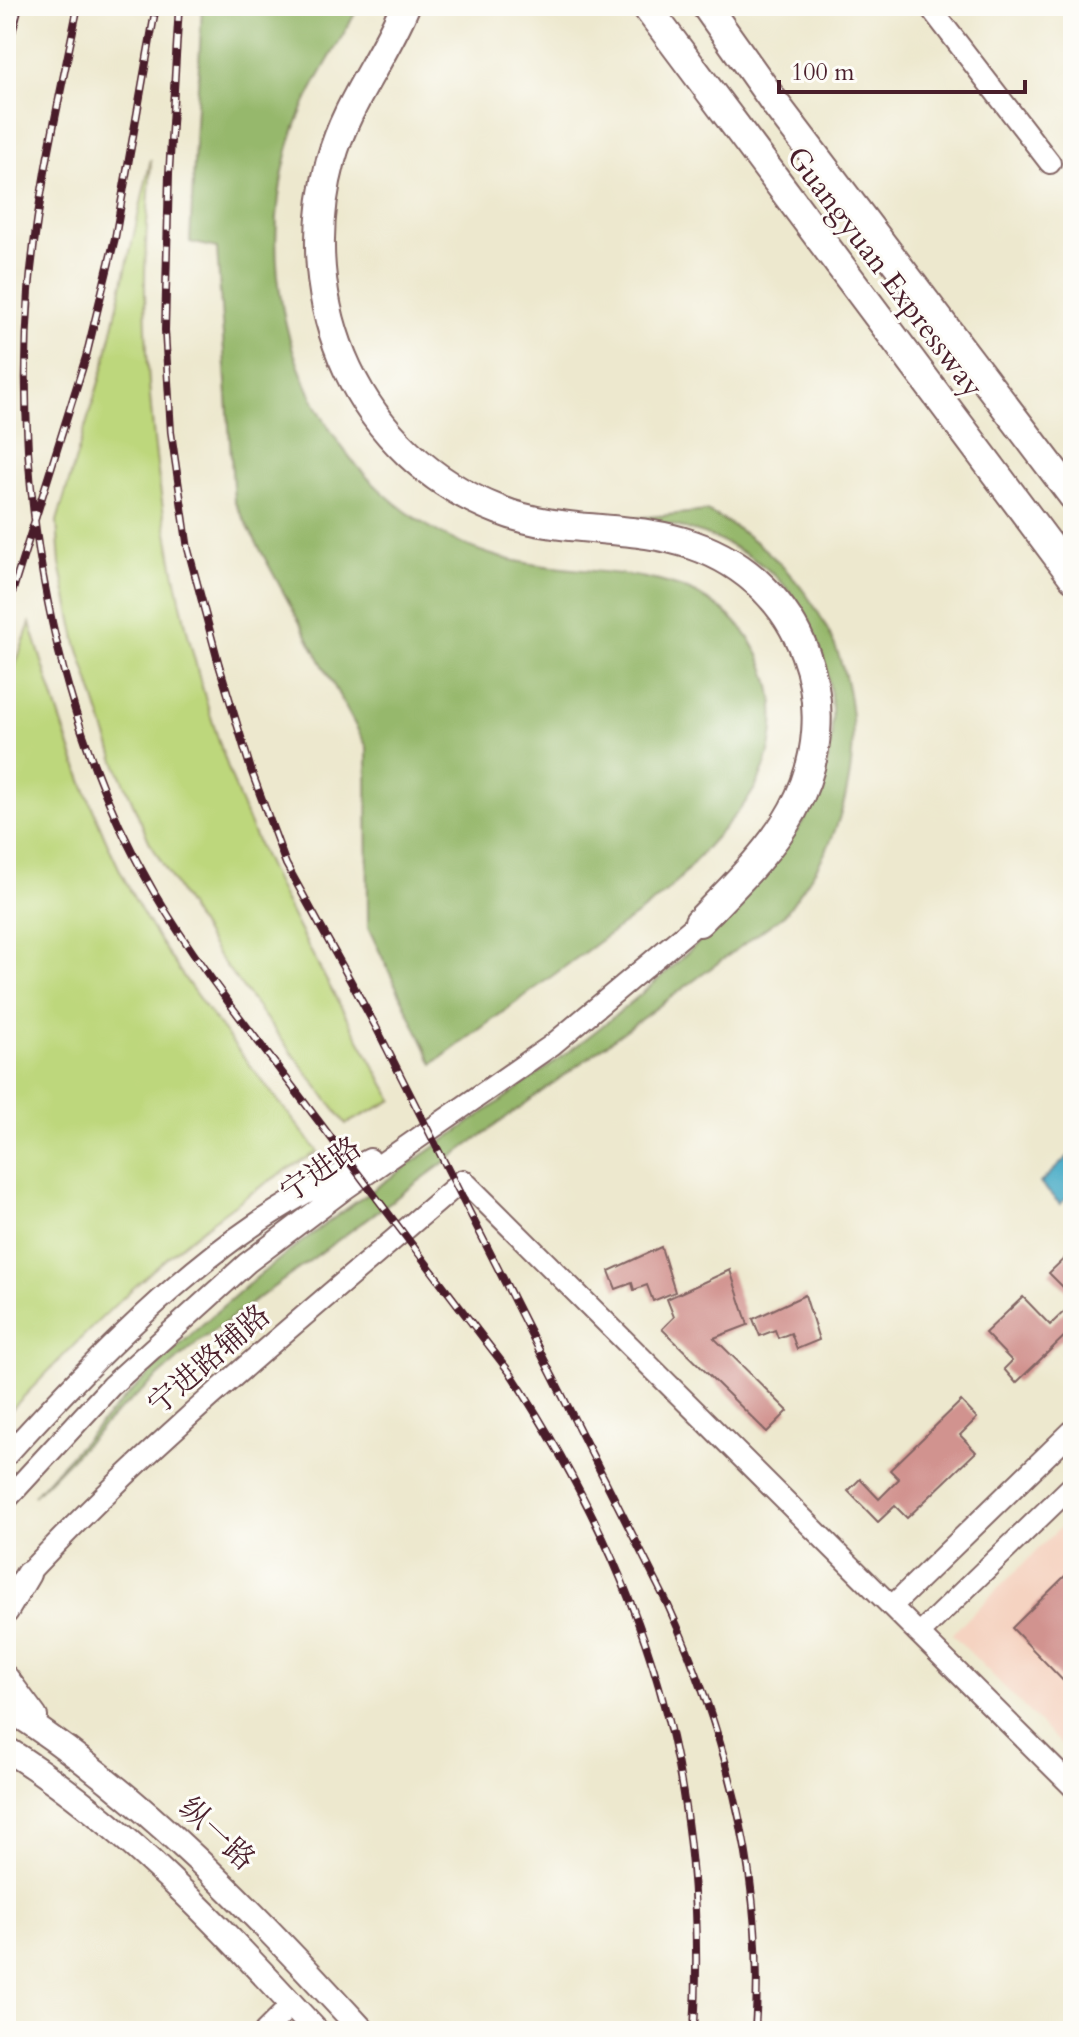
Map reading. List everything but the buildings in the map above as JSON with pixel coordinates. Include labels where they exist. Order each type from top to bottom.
[{"type":"highway","points":[[405,6],[390,44],[341,129],[324,191],[320,254],[322,286],[337,349],[353,385],[375,418],[401,448],[431,474],[465,495],[539,522],[660,536],[722,557],[773,597],[793,623],[807,653],[816,685],[818,718],[815,751],[806,782],[773,839],[699,922]]},
{"type":"highway","name":"Guangyuan Expressway","points":[[646,6],[1073,577]]},
{"type":"highway","name":"Guangyuan Expressway","points":[[706,6],[777,106],[1073,496]]},
{"type":"main road","points":[[6,1611],[17,1578]]},
{"type":"main road","points":[[6,1678],[49,1735]]},
{"type":"main road","name":"纵一路","points":[[6,1707],[49,1735],[140,1807],[221,1880],[363,2031]]},
{"type":"main road","points":[[6,1751],[29,1763],[158,1868],[316,2031]]},
{"type":"main road","points":[[292,2004],[307,2031]]},
{"type":"street","points":[[929,6],[1050,163]]},
{"type":"street","name":"宁进路","points":[[6,1500],[111,1386],[200,1302],[295,1225],[552,1045],[699,922]]},
{"type":"street","points":[[6,1456],[172,1292],[241,1234],[294,1199],[448,1120]]},
{"type":"street","name":"宁进路辅路","points":[[6,1598],[17,1578],[197,1408],[463,1180],[892,1606]]},
{"type":"street","points":[[1073,1430],[892,1606],[1073,1787]]},
{"type":"street","points":[[919,1634],[1073,1485]]},
{"type":"street","points":[[265,2031],[292,2004]]},
{"type":"shaded area","points":[[1073,1515],[1073,1757],[952,1634]]},
{"type":"green space","points":[[202,6],[359,6],[301,111],[288,150],[277,212],[278,274],[289,335],[310,392],[341,445],[381,491],[431,528],[489,554],[515,561],[649,579],[675,585],[712,602],[734,620],[752,643],[765,668],[772,695],[772,735],[762,774],[742,807],[685,872],[650,906],[433,1064],[368,927],[367,747],[234,501],[217,248],[190,242]]},
{"type":"green space","points":[[151,159],[145,276],[147,358],[152,423],[170,552],[200,679],[241,803],[293,917],[393,1100],[346,1124],[216,953],[149,841],[115,761],[77,644],[60,564],[57,521],[105,362]]},
{"type":"green space","points":[[707,511],[749,537],[785,569],[814,605],[835,645],[848,689],[853,734],[849,782],[835,830],[806,884],[785,914],[197,1343],[113,1416],[34,1496],[162,1361],[267,1269],[533,1078],[644,992],[696,945],[745,894],[778,857],[806,817],[826,766],[832,704],[818,644],[796,600],[778,579],[734,548],[683,528],[629,519]]},
{"type":"green space","points":[[30,623],[88,796],[133,896],[197,996],[318,1152],[273,1178],[191,1238],[114,1306],[6,1415],[6,693]]},
{"type":"water","points":[[1073,1152],[1073,1191],[1060,1204],[1040,1183]]},
{"type":"railway","points":[[6,56],[19,6]]},
{"type":"railway","points":[[78,6],[37,219],[29,291],[26,367],[28,445],[35,523],[48,601],[66,678],[89,752],[119,824],[170,918],[240,1017],[511,1374],[559,1452],[599,1530],[633,1608],[659,1687],[679,1768],[691,1852],[696,1940],[694,2031]]},
{"type":"railway","points":[[6,612],[86,357],[115,238],[156,6]]},
{"type":"railway","points":[[179,6],[169,174],[165,330],[171,432],[188,549],[219,665],[251,770],[286,864],[376,1027],[667,1603],[689,1654],[725,1758],[748,1866],[757,1975],[755,2031]]}]
